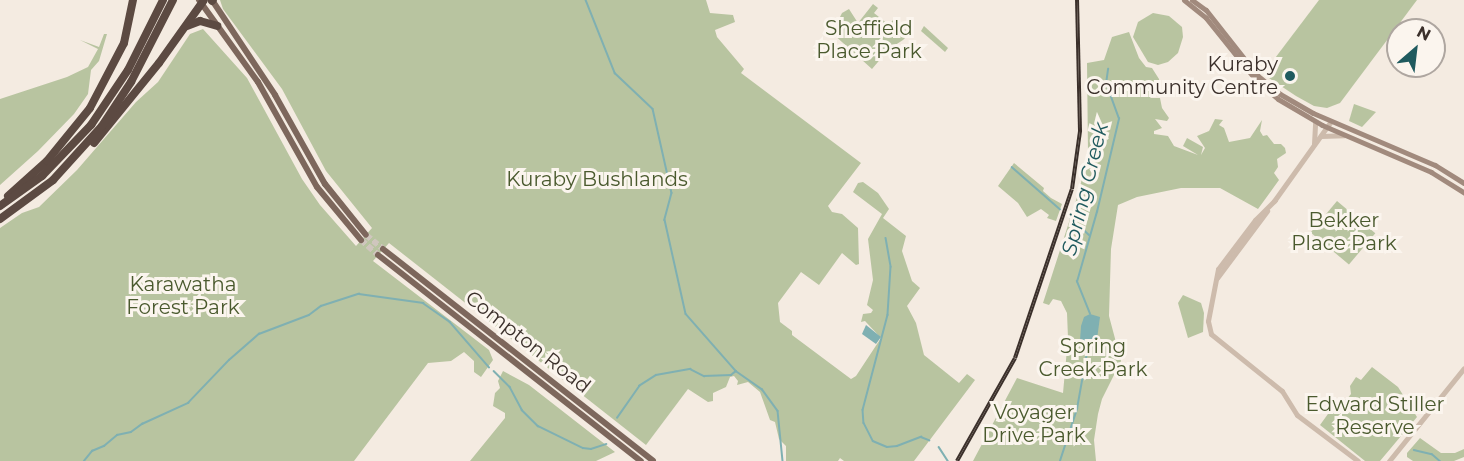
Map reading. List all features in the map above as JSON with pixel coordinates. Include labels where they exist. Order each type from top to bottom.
[{"type":"highway","points":[[0,206],[3,199],[47,161],[72,133],[98,95],[124,43],[133,0]]},
{"type":"highway","points":[[0,206],[48,170],[91,125],[128,70],[163,0]]},
{"type":"highway","points":[[53,180],[84,147],[111,113],[131,82],[173,0]]},
{"type":"highway","points":[[0,219],[68,169],[99,138],[207,1]]},
{"type":"highway","points":[[186,26],[200,21],[217,26]]},
{"type":"main road","points":[[1184,0],[1206,18],[1255,79],[1278,99],[1315,122],[1431,172],[1464,193]]},
{"type":"main road","points":[[1192,0],[1206,10],[1267,84],[1296,104],[1435,165],[1464,183]]},
{"type":"main road","points":[[207,1],[275,95],[325,184],[364,238],[317,187],[262,88],[217,26],[207,1]]},
{"type":"main road","name":"Compton Road","points":[[641,461],[380,252],[653,461]]},
{"type":"street","points":[[1331,121],[1214,281],[1208,321],[1211,334],[1282,391],[1297,415],[1358,461]]},
{"type":"street","points":[[1314,145],[1315,122]]},
{"type":"street","points":[[1321,136],[1344,135]]},
{"type":"street","points":[[1389,461],[1464,368]]},
{"type":"green space","points":[[220,0],[706,0],[710,13],[733,15],[735,22],[715,30],[717,37],[744,69],[741,73],[861,163],[828,206],[832,212],[842,214],[858,228],[859,264],[856,265],[842,253],[819,285],[801,272],[778,303],[780,322],[792,331],[792,335],[851,379],[856,376],[881,338],[865,321],[861,322],[863,314],[871,313],[873,310],[867,305],[873,280],[868,239],[882,214],[853,192],[858,183],[863,182],[878,193],[889,209],[883,218],[906,236],[902,251],[912,281],[920,288],[907,306],[916,323],[924,355],[959,383],[967,374],[975,380],[914,461],[844,461],[840,458],[838,461],[786,461],[786,446],[779,439],[775,422],[770,420],[760,392],[748,382],[737,385],[738,381],[734,376],[730,377],[726,387],[713,393],[713,401],[708,402],[688,389],[646,445],[389,243],[373,261],[489,350],[493,360],[481,377],[474,372],[474,361],[464,352],[451,361],[428,363],[354,461],[0,461],[0,228],[22,213],[39,207],[77,170],[136,102],[158,82],[190,34],[203,29],[247,78],[302,179],[320,205],[356,246],[372,228],[326,171],[282,89],[223,9]]},
{"type":"green space","points":[[1319,0],[1417,0],[1404,18],[1386,18],[1386,41],[1340,103],[1327,108],[1314,106],[1263,74]]},
{"type":"green space","name":"Sheffield Place Park","points":[[873,4],[878,8],[874,13],[889,25],[893,20],[910,33],[889,49],[872,69],[832,33],[842,13],[849,9],[858,23]]},
{"type":"green space","points":[[1153,13],[1169,16],[1182,27],[1183,37],[1178,53],[1168,62],[1158,65],[1148,62],[1133,37],[1138,22]]},
{"type":"green space","points":[[924,26],[948,48],[945,52],[921,31]]},
{"type":"green space","points":[[1129,32],[1139,58],[1146,67],[1152,68],[1159,79],[1160,85],[1150,98],[1160,98],[1162,108],[1169,118],[1167,121],[1155,119],[1162,128],[1154,131],[1154,134],[1168,136],[1174,146],[1198,155],[1183,146],[1187,138],[1203,147],[1201,155],[1205,148],[1197,136],[1209,131],[1215,119],[1223,120],[1219,125],[1224,128],[1229,142],[1250,138],[1262,120],[1260,131],[1263,136],[1267,135],[1274,144],[1281,144],[1285,148],[1286,153],[1277,159],[1278,167],[1274,173],[1279,180],[1258,209],[1220,188],[1181,188],[1137,197],[1118,205],[1111,249],[1109,316],[1121,361],[1102,399],[1098,414],[1094,440],[1096,461],[973,461],[1017,378],[1063,393],[1068,338],[1067,313],[1061,301],[1053,299],[1049,305],[1043,303],[1079,191],[1088,153],[1087,63],[1104,60],[1112,37]]},
{"type":"green space","points":[[104,34],[107,34],[99,61],[91,70],[88,94],[74,114],[0,185],[0,99],[67,77],[88,67],[98,49],[80,40],[99,47]]},
{"type":"green space","points":[[1354,104],[1376,112],[1362,127],[1349,121]]},
{"type":"green space","points":[[1014,163],[1044,188],[1043,191],[1051,198],[1062,204],[1056,221],[1047,218],[1049,215],[1041,209],[1027,217],[1018,203],[998,186]]},
{"type":"green space","name":"Bekker Place Park","points":[[1337,201],[1375,233],[1349,265],[1311,232]]},
{"type":"green space","points":[[1183,295],[1201,303],[1204,313],[1203,332],[1188,338],[1178,303]]},
{"type":"green space","name":"Edward Stiller Reserve","points":[[1372,367],[1398,387],[1417,417],[1380,461],[1365,461],[1320,425],[1338,400],[1347,399],[1351,394],[1350,386],[1356,377],[1361,380]]},
{"type":"green space","points":[[503,371],[529,385],[615,452],[596,461],[470,461],[505,418],[505,413],[493,406],[495,393],[500,388],[498,381]]},
{"type":"green space","points":[[1420,438],[1441,453],[1455,453],[1464,449],[1464,457],[1454,461],[1413,461],[1407,457],[1407,453]]},
{"type":"water","points":[[1090,314],[1100,317],[1097,339],[1087,353],[1080,341],[1081,326],[1084,317]]},
{"type":"water","points":[[866,325],[881,337],[876,344],[862,334]]},
{"type":"waterway","points":[[586,0],[615,73],[653,109],[672,193],[665,220],[686,314],[736,371]]},
{"type":"waterway","name":"Spring Creek","points":[[1090,314],[1077,282],[1097,212],[1119,119],[1106,84],[1108,69]]},
{"type":"waterway","points":[[1012,167],[1060,209]]},
{"type":"waterway","points":[[1070,217],[1089,235]]},
{"type":"waterway","points":[[886,238],[891,267],[888,315],[863,410],[864,423],[873,441],[887,447],[897,446],[921,437],[929,440]]},
{"type":"waterway","points":[[84,461],[92,451],[104,446],[117,435],[131,432],[142,424],[188,403],[229,360],[259,334],[309,315],[321,306],[359,294],[423,303],[450,322],[489,367]]},
{"type":"waterway","name":"Spring Creek","points":[[1060,461],[1077,409],[1087,353]]},
{"type":"waterway","points":[[617,418],[639,386],[656,375],[690,369],[704,376],[731,375],[736,371],[762,389],[778,411],[783,461]]},
{"type":"waterway","points":[[494,371],[510,387],[522,410],[538,426],[583,448],[591,449],[606,444]]},
{"type":"waterway","points":[[939,447],[948,461]]},
{"type":"waterway","points":[[1414,450],[1432,454],[1440,461]]},
{"type":"tunnel","points":[[366,235],[383,249]]},
{"type":"tunnel","points":[[361,240],[378,255]]},
{"type":"railway","points":[[957,461],[1015,358],[1072,189],[1080,131],[1077,0]]},
{"type":"place","name":"Kuraby Community Centre","points":[[1290,76]]},
{"type":"park label","name":"Kuraby Bushlands","points":[[597,179]]},
{"type":"park label","name":"Karawatha Forest Park","points":[[183,296]]},
{"type":"park label","name":"Spring Creek Park","points":[[1093,358]]},
{"type":"park label","name":"Voyager Drive Park","points":[[1034,424]]}]
